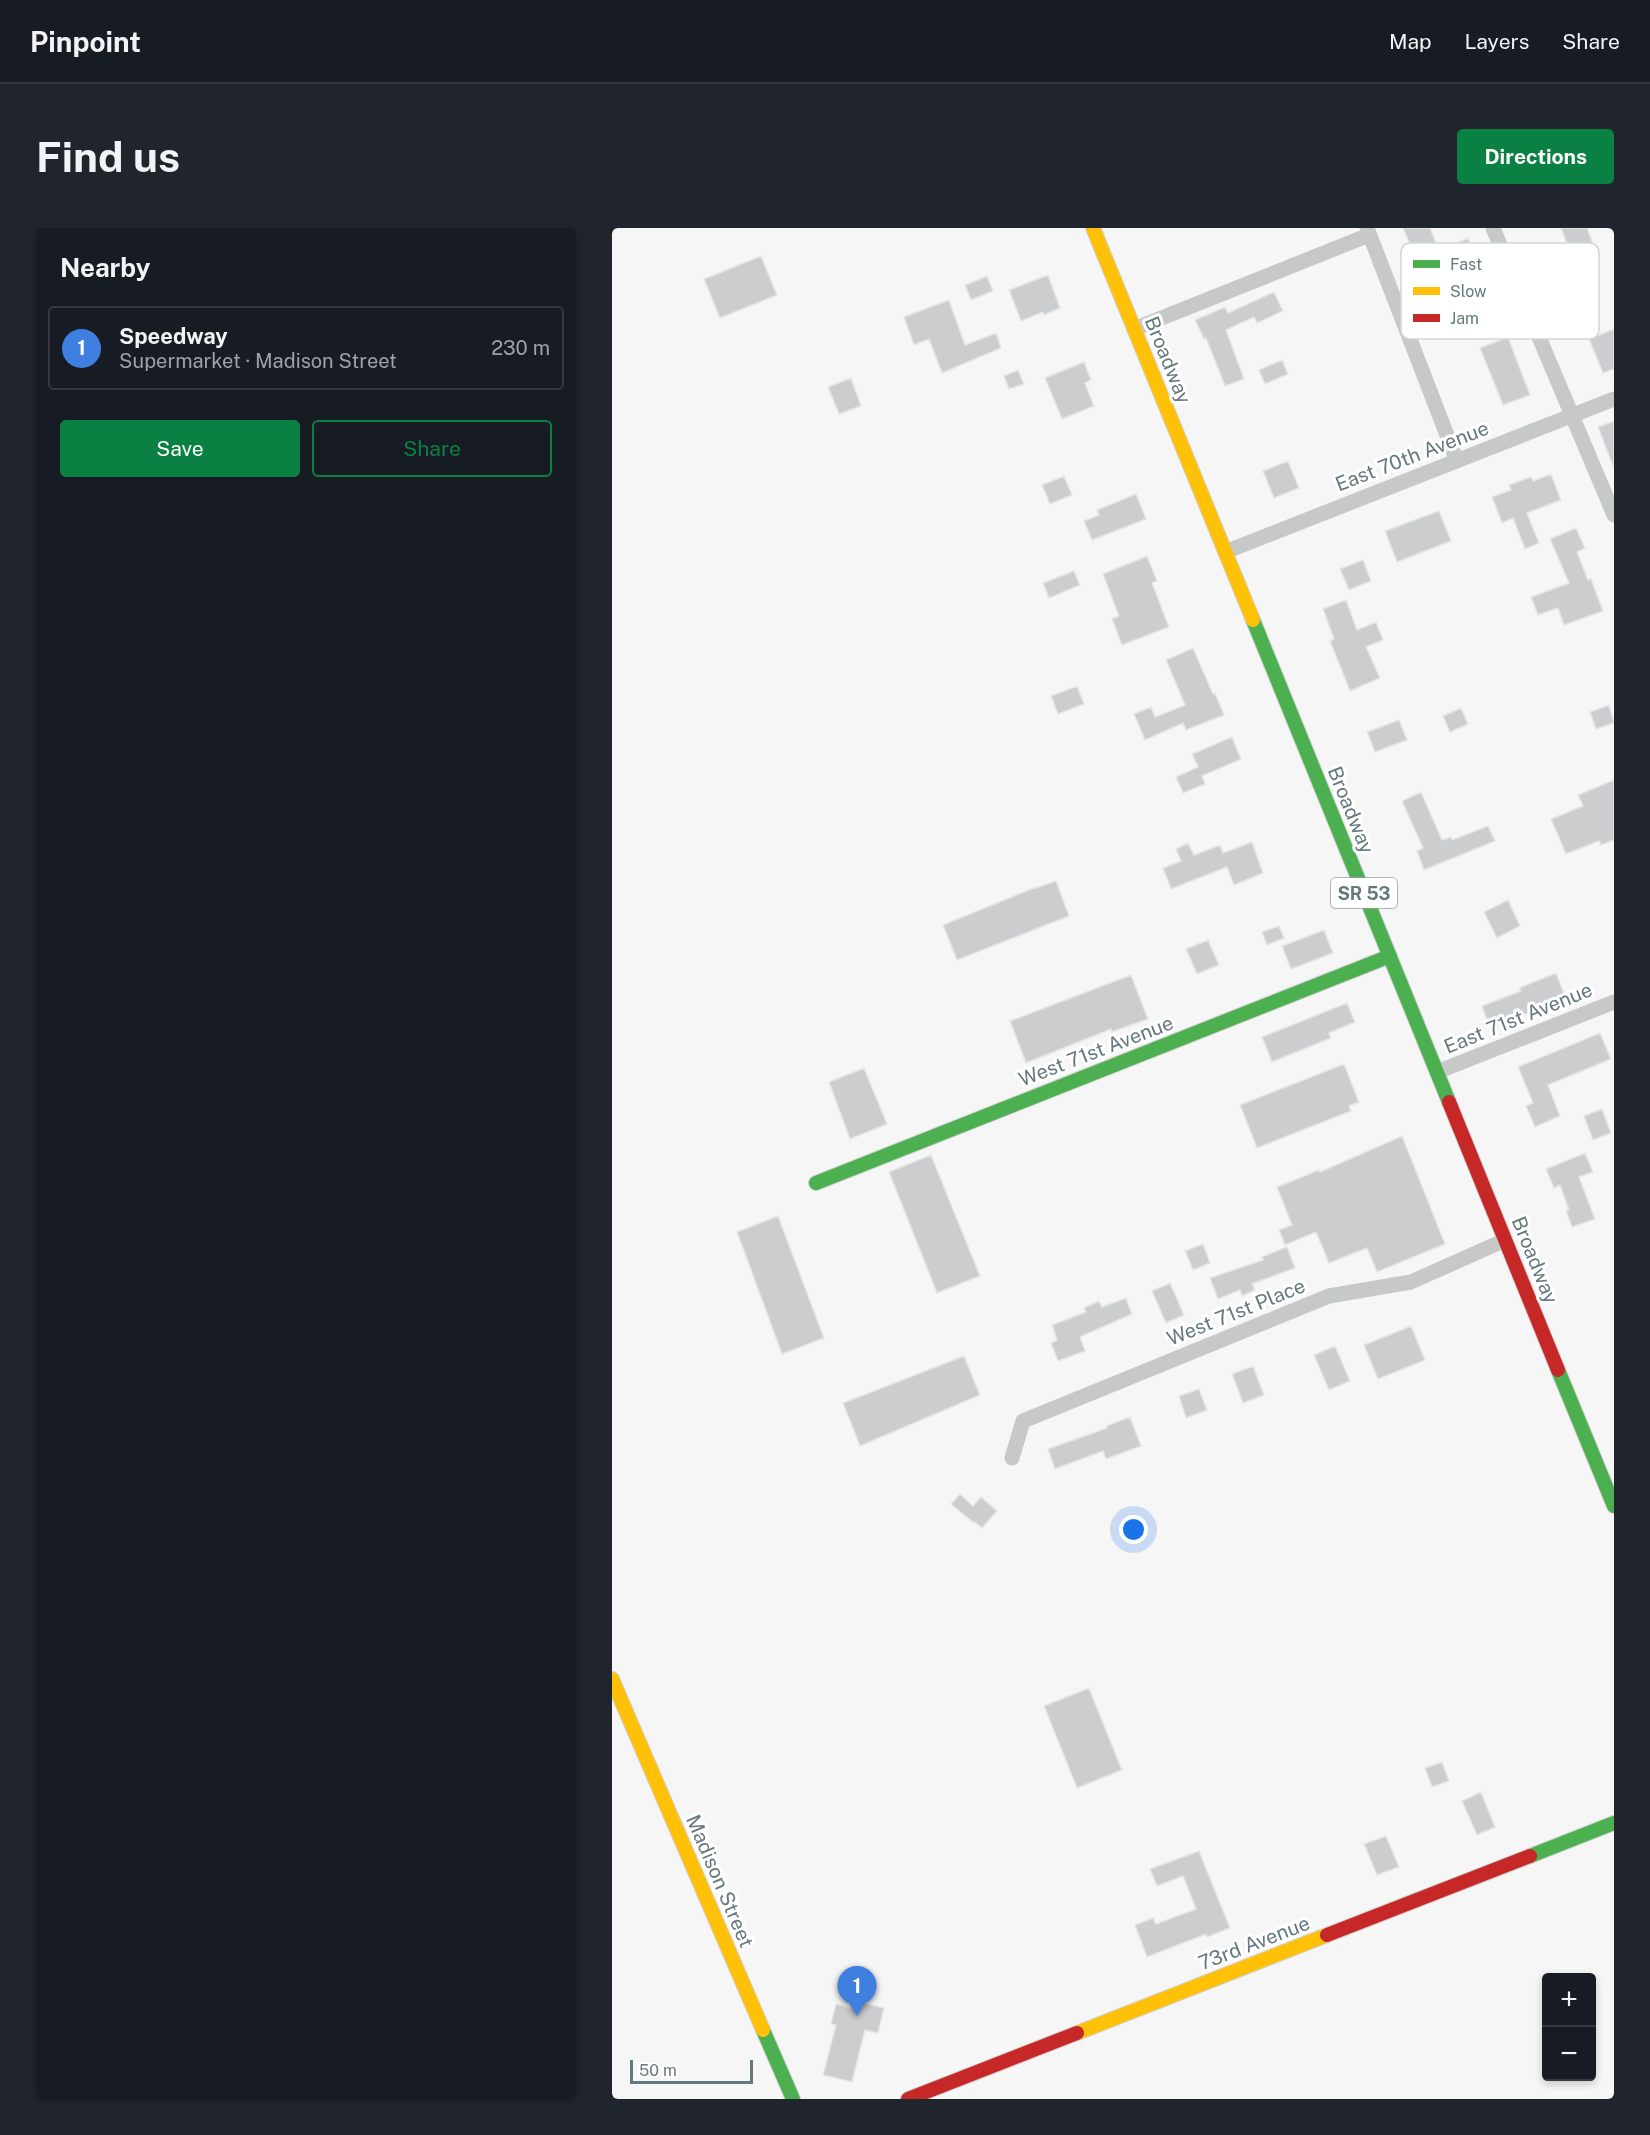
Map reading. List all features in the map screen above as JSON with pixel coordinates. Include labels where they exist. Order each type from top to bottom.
[{"type":"street","name":"Broadway","points":[[1093,228],[1614,1506]]},
{"type":"street","points":[[1493,228],[1499,243]]},
{"type":"street","points":[[1134,329],[1368,231],[1401,316]]},
{"type":"street","points":[[1410,339],[1457,461]]},
{"type":"street","points":[[1540,339],[1614,515]]},
{"type":"street","name":"East 70th Avenue","points":[[1225,552],[1614,399]]},
{"type":"street","name":"West 71st Avenue","points":[[816,1183],[1390,956]]},
{"type":"street","name":"East 71st Avenue","points":[[1437,1072],[1614,1002]]},
{"type":"street","name":"West 71st Place","points":[[1012,1458],[1023,1421],[1329,1296],[1411,1282],[1505,1240]]},
{"type":"street","name":"Madison Street","points":[[612,1679],[793,2099]]},
{"type":"street","name":"73rd Avenue","points":[[908,2099],[1614,1823]]},
{"type":"building","points":[[1403,228],[1430,228],[1436,243],[1409,243]]},
{"type":"building","points":[[1561,228],[1587,228],[1593,243],[1567,243]]},
{"type":"building","points":[[1468,238],[1470,243],[1457,243]]},
{"type":"building","points":[[761,256],[777,295],[720,318],[704,279]]},
{"type":"building","points":[[1048,275],[1060,308],[1021,321],[1009,290]]},
{"type":"building","points":[[987,276],[993,291],[971,300],[965,285]]},
{"type":"building","points":[[1274,292],[1283,311],[1257,323],[1254,317],[1226,330],[1244,379],[1225,386],[1206,338],[1204,339],[1195,320],[1225,307],[1228,313]]},
{"type":"building","points":[[949,300],[965,345],[996,333],[1001,348],[942,373],[929,339],[914,345],[904,317]]},
{"type":"building","points":[[1614,329],[1614,369],[1603,373],[1589,339],[1599,339],[1599,335]]},
{"type":"building","points":[[1509,339],[1530,395],[1503,405],[1480,348]]},
{"type":"building","points":[[1282,360],[1288,374],[1265,384],[1259,370]]},
{"type":"building","points":[[1084,362],[1091,380],[1085,383],[1094,406],[1062,419],[1045,378]]},
{"type":"building","points":[[1018,370],[1024,384],[1009,389],[1004,376]]},
{"type":"building","points":[[851,378],[861,406],[839,414],[828,387]]},
{"type":"building","points":[[1614,421],[1614,465],[1613,466],[1598,427]]},
{"type":"building","points":[[1288,461],[1299,488],[1274,498],[1263,471]]},
{"type":"building","points":[[1551,474],[1561,500],[1527,513],[1539,543],[1525,549],[1513,518],[1502,523],[1492,497],[1511,490],[1509,485],[1531,477],[1533,481]]},
{"type":"building","points":[[1064,476],[1072,495],[1050,504],[1042,485]]},
{"type":"building","points":[[1136,494],[1146,519],[1092,540],[1084,521],[1099,515],[1097,510]]},
{"type":"building","points":[[1439,511],[1451,541],[1397,562],[1385,531]]},
{"type":"building","points":[[1576,528],[1585,548],[1577,552],[1588,580],[1591,579],[1603,611],[1564,625],[1558,608],[1538,615],[1531,597],[1569,583],[1550,539]]},
{"type":"building","points":[[1147,556],[1157,581],[1152,583],[1169,627],[1122,645],[1112,619],[1119,616],[1103,574]]},
{"type":"building","points":[[1363,560],[1371,581],[1349,590],[1340,569]]},
{"type":"building","points":[[1074,571],[1080,585],[1049,598],[1043,583]]},
{"type":"building","points":[[1346,600],[1357,630],[1376,622],[1383,640],[1366,647],[1380,678],[1350,691],[1330,641],[1334,639],[1323,609]]},
{"type":"building","points":[[1193,648],[1224,715],[1186,730],[1183,723],[1145,740],[1134,714],[1151,707],[1155,717],[1185,705],[1166,660]]},
{"type":"building","points":[[1077,686],[1084,704],[1058,714],[1051,696]]},
{"type":"building","points":[[1609,705],[1614,723],[1596,729],[1590,712]]},
{"type":"building","points":[[1461,708],[1468,724],[1450,732],[1443,716]]},
{"type":"building","points":[[1399,720],[1407,740],[1375,752],[1367,732]]},
{"type":"building","points":[[1232,737],[1241,759],[1202,776],[1205,784],[1183,793],[1176,777],[1198,767],[1192,754]]},
{"type":"building","points":[[1614,780],[1614,840],[1601,845],[1599,841],[1566,854],[1551,819],[1583,806],[1578,795]]},
{"type":"building","points":[[1421,792],[1442,840],[1451,837],[1452,840],[1488,826],[1495,841],[1424,870],[1417,851],[1423,848],[1402,801]]},
{"type":"building","points":[[1252,842],[1263,873],[1234,885],[1227,867],[1171,889],[1163,868],[1181,861],[1176,849],[1188,843],[1194,855],[1220,845],[1223,853]]},
{"type":"building","points":[[1056,881],[1069,916],[957,960],[943,925]]},
{"type":"building","points":[[1508,900],[1520,926],[1497,938],[1484,912]]},
{"type":"building","points":[[1279,926],[1284,938],[1267,945],[1262,932]]},
{"type":"building","points":[[1324,930],[1333,953],[1291,969],[1282,946]]},
{"type":"building","points":[[1208,940],[1219,965],[1197,974],[1186,949]]},
{"type":"building","points":[[1556,973],[1567,1001],[1555,1006],[1554,1003],[1490,1028],[1482,1006],[1521,991],[1519,988]]},
{"type":"building","points":[[1131,975],[1148,1019],[1112,1032],[1111,1029],[1026,1063],[1010,1021]]},
{"type":"building","points":[[1347,1003],[1355,1022],[1329,1033],[1331,1038],[1272,1062],[1262,1037]]},
{"type":"building","points":[[1600,1033],[1611,1059],[1548,1085],[1560,1116],[1535,1127],[1526,1106],[1533,1103],[1518,1067]]},
{"type":"building","points":[[1344,1064],[1359,1102],[1349,1106],[1351,1111],[1257,1148],[1240,1105]]},
{"type":"building","points":[[864,1068],[887,1124],[850,1139],[829,1082]]},
{"type":"building","points":[[1602,1109],[1611,1133],[1593,1140],[1584,1116]]},
{"type":"building","points":[[1402,1136],[1445,1244],[1377,1272],[1367,1248],[1329,1263],[1316,1232],[1285,1245],[1279,1230],[1292,1225],[1277,1187],[1319,1170],[1320,1172]]},
{"type":"building","points":[[1585,1153],[1593,1172],[1579,1177],[1595,1219],[1572,1227],[1560,1185],[1554,1188],[1546,1169]]},
{"type":"building","points":[[931,1155],[980,1276],[937,1293],[889,1172]]},
{"type":"building","points":[[778,1216],[824,1338],[782,1354],[737,1232]]},
{"type":"building","points":[[1203,1244],[1210,1263],[1193,1270],[1185,1251]]},
{"type":"building","points":[[1287,1247],[1295,1268],[1252,1284],[1255,1290],[1242,1296],[1240,1290],[1218,1299],[1210,1278],[1263,1260],[1262,1257]]},
{"type":"building","points":[[1170,1283],[1184,1315],[1166,1323],[1152,1291]]},
{"type":"building","points":[[1126,1298],[1132,1314],[1080,1337],[1085,1351],[1058,1361],[1051,1343],[1057,1340],[1052,1325],[1086,1312],[1084,1308],[1099,1301],[1102,1307]]},
{"type":"building","points":[[1411,1326],[1425,1360],[1378,1379],[1364,1345]]},
{"type":"building","points":[[1335,1346],[1350,1381],[1329,1390],[1314,1355]]},
{"type":"building","points":[[964,1356],[980,1395],[860,1446],[843,1403]]},
{"type":"building","points":[[1253,1366],[1264,1395],[1243,1403],[1232,1374]]},
{"type":"building","points":[[1199,1389],[1207,1410],[1186,1418],[1179,1396]]},
{"type":"building","points":[[1130,1417],[1141,1446],[1106,1459],[1103,1451],[1055,1469],[1048,1449],[1107,1428],[1106,1426]]},
{"type":"building","points":[[960,1494],[973,1506],[981,1497],[997,1511],[982,1528],[951,1504]]},
{"type":"building","points":[[1089,1688],[1122,1770],[1077,1788],[1044,1706]]},
{"type":"building","points":[[1442,1762],[1449,1781],[1432,1787],[1425,1768]]},
{"type":"building","points":[[1481,1792],[1495,1827],[1477,1835],[1462,1801]]},
{"type":"building","points":[[1386,1836],[1399,1867],[1377,1875],[1364,1844]]},
{"type":"building","points":[[1199,1851],[1230,1928],[1207,1937],[1206,1934],[1147,1957],[1135,1925],[1153,1918],[1156,1924],[1196,1909],[1183,1876],[1157,1886],[1150,1869]]},
{"type":"building","points":[[852,2000],[884,2008],[878,2033],[865,2030],[852,2082],[823,2075],[836,2025],[831,2024],[836,2004],[850,2008]]},
{"type":"traffic: fast","points":[[1253,620],[1449,1102]]},
{"type":"traffic: fast","points":[[816,1183],[1390,956]]},
{"type":"traffic: fast","points":[[1558,1370],[1614,1506]]},
{"type":"traffic: fast","points":[[1530,1856],[1614,1823]]},
{"type":"traffic: fast","points":[[763,2030],[793,2099]]},
{"type":"traffic: slow","points":[[1093,228],[1253,620]]},
{"type":"traffic: slow","points":[[612,1679],[763,2030]]},
{"type":"traffic: slow","points":[[1077,2033],[1327,1935]]},
{"type":"traffic: jam","points":[[1449,1102],[1558,1370]]},
{"type":"traffic: jam","points":[[1327,1935],[1530,1856]]},
{"type":"traffic: jam","points":[[908,2099],[1077,2033]]},
{"type":"place","name":"Speedway","points":[[857,2016]]}]
